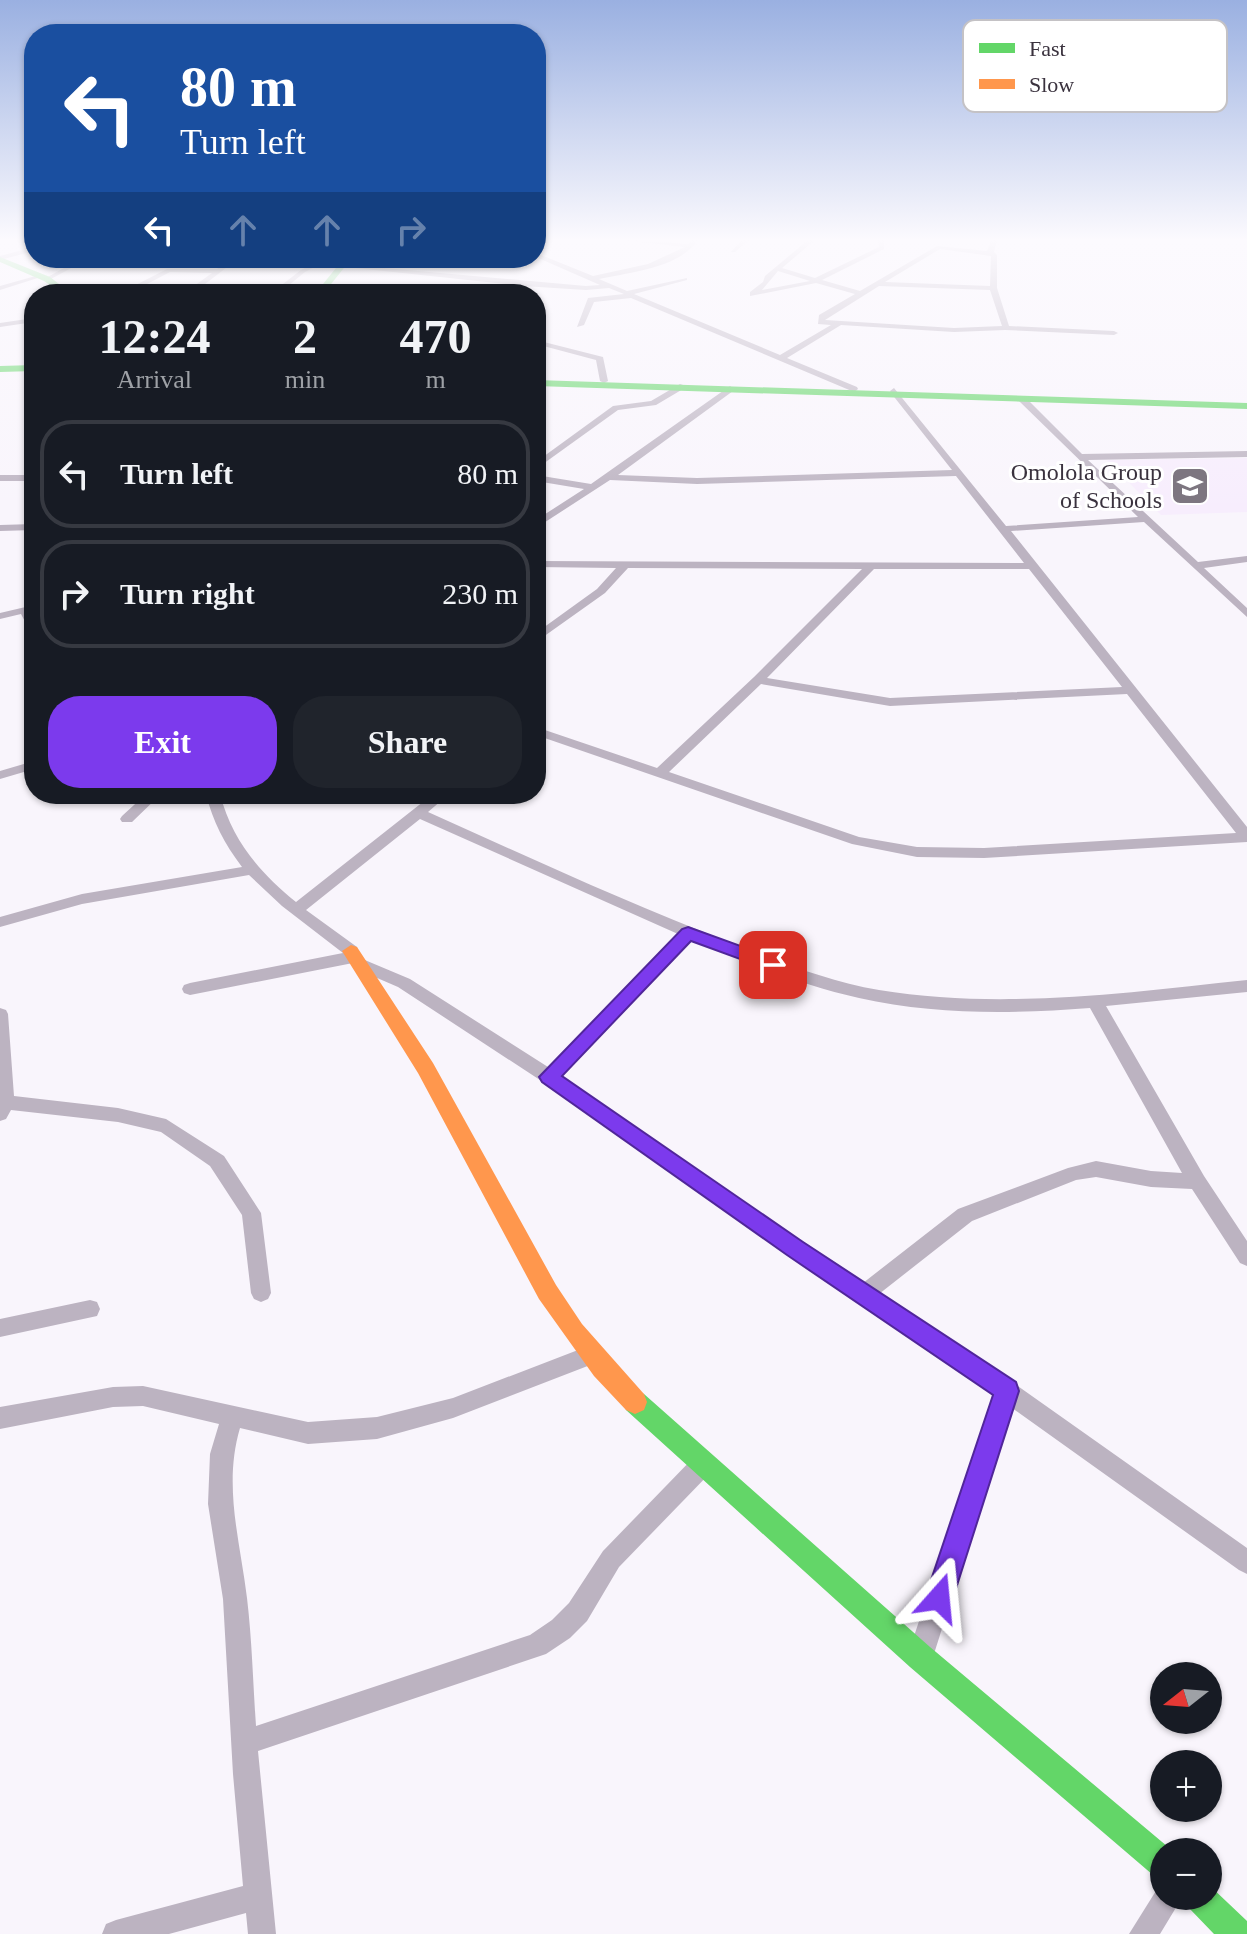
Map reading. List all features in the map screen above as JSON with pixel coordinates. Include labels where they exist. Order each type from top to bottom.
[{"type":"main road","points":[[0,367],[24,367]]},
{"type":"main road","points":[[546,382],[604,381],[854,389],[1022,399],[1247,404]]},
{"type":"main road","points":[[546,382],[1247,404]]},
{"type":"main road","points":[[355,957],[433,1080],[550,1299],[591,1355],[632,1399],[920,1657],[1150,1852]]},
{"type":"main road","points":[[1213,1910],[1237,1934]]},
{"type":"street","points":[[715,330],[854,389]]},
{"type":"street","points":[[781,358],[828,330]]},
{"type":"street","points":[[1054,330],[1114,333]]},
{"type":"street","points":[[546,345],[600,359],[604,381]]},
{"type":"street","points":[[546,459],[616,408],[653,403],[680,387]]},
{"type":"street","points":[[546,517],[685,424],[730,389]]},
{"type":"street","points":[[895,392],[1247,837]]},
{"type":"street","points":[[1022,399],[1247,614]]},
{"type":"street","points":[[1080,457],[1247,454]]},
{"type":"street","points":[[607,477],[697,481],[958,473]]},
{"type":"street","points":[[0,478],[24,478]]},
{"type":"street","points":[[546,480],[592,487]]},
{"type":"street","points":[[546,513],[551,513]]},
{"type":"street","points":[[1002,529],[1146,519]]},
{"type":"street","points":[[0,528],[24,527]]},
{"type":"street","points":[[1195,566],[1247,559]]},
{"type":"street","points":[[546,564],[1032,566]]},
{"type":"street","points":[[546,631],[601,591],[625,564]]},
{"type":"street","points":[[660,773],[871,566]]},
{"type":"street","points":[[0,616],[24,610]]},
{"type":"street","points":[[758,680],[890,702],[1132,690]]},
{"type":"street","points":[[546,734],[857,841],[917,852],[984,853],[1247,837]]},
{"type":"street","points":[[0,775],[24,768]]},
{"type":"street","points":[[127,819],[143,804]]},
{"type":"street","points":[[216,804],[224,827],[251,870],[355,957],[404,983],[549,1077],[1007,1391],[1247,1562]]},
{"type":"street","points":[[297,909],[430,804]]},
{"type":"street","points":[[419,813],[688,933],[829,986],[881,997],[961,1006],[1040,1005],[1247,986]]},
{"type":"street","points":[[0,922],[82,899],[251,870]]},
{"type":"street","points":[[549,1077],[688,933]]},
{"type":"street","points":[[190,989],[355,957]]},
{"type":"street","points":[[1095,1001],[1197,1182],[1247,1257]]},
{"type":"street","points":[[0,1014],[3,1108],[118,1115],[166,1126],[217,1161],[251,1213],[261,1293]]},
{"type":"street","points":[[864,1294],[965,1215],[1075,1173],[1096,1169],[1151,1179],[1197,1182]]},
{"type":"street","points":[[0,1328],[90,1309]]},
{"type":"street","points":[[0,1418],[113,1397],[143,1396],[308,1433],[377,1428],[453,1408],[591,1355]]},
{"type":"street","points":[[920,1657],[1007,1391]]},
{"type":"street","points":[[232,1417],[221,1454],[220,1504],[235,1599],[244,1743],[262,1934]]},
{"type":"street","points":[[244,1743],[537,1645],[561,1629],[578,1612],[611,1559],[704,1463]]},
{"type":"street","points":[[116,1934],[258,1896]]},
{"type":"street","points":[[1143,1934],[1159,1910]]},
{"type":"shaded area","name":"Omolola Group of Schools","points":[[1247,458],[1247,512],[1161,515],[1107,460]]},
{"type":"traffic: fast","points":[[0,369],[24,368]]},
{"type":"traffic: fast","points":[[546,383],[1247,406]]},
{"type":"traffic: fast","points":[[635,1402],[920,1657],[1150,1852]]},
{"type":"traffic: fast","points":[[1213,1910],[1237,1934]]},
{"type":"traffic: slow","points":[[351,951],[426,1068],[523,1252],[548,1292],[603,1368],[635,1402]]},
{"type":"place","name":"Omolola Group of Schools","points":[[1190,486]]},
{"type":"route","points":[[773,965],[688,933],[549,1077],[795,1249],[1007,1391],[939,1598]]}]
